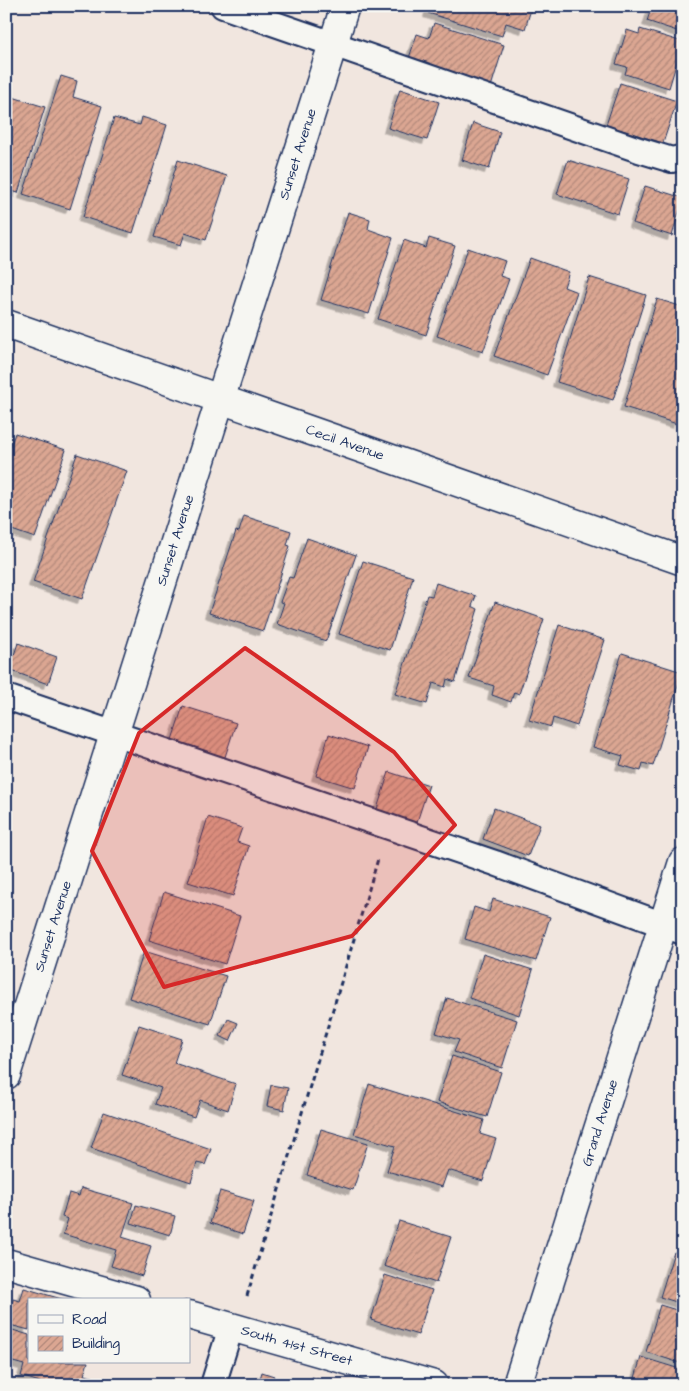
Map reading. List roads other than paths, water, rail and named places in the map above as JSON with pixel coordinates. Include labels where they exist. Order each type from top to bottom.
[{"type":"street","name":"Sunset Avenue","points":[[6,1075],[221,400],[344,6]]},
{"type":"street","name":"Cecil Avenue","points":[[6,324],[683,562]]},
{"type":"street","name":"Grand Avenue","points":[[517,1385],[673,929],[683,862]]},
{"type":"street","points":[[6,1263],[129,1298]]},
{"type":"street","name":"South 41st Street","points":[[190,1315],[434,1385]]},
{"type":"lane","points":[[223,6],[639,150],[672,160],[683,157]]},
{"type":"lane","points":[[6,697],[387,827],[673,929]]},
{"type":"lane","points":[[214,1385],[234,1328]]}]
